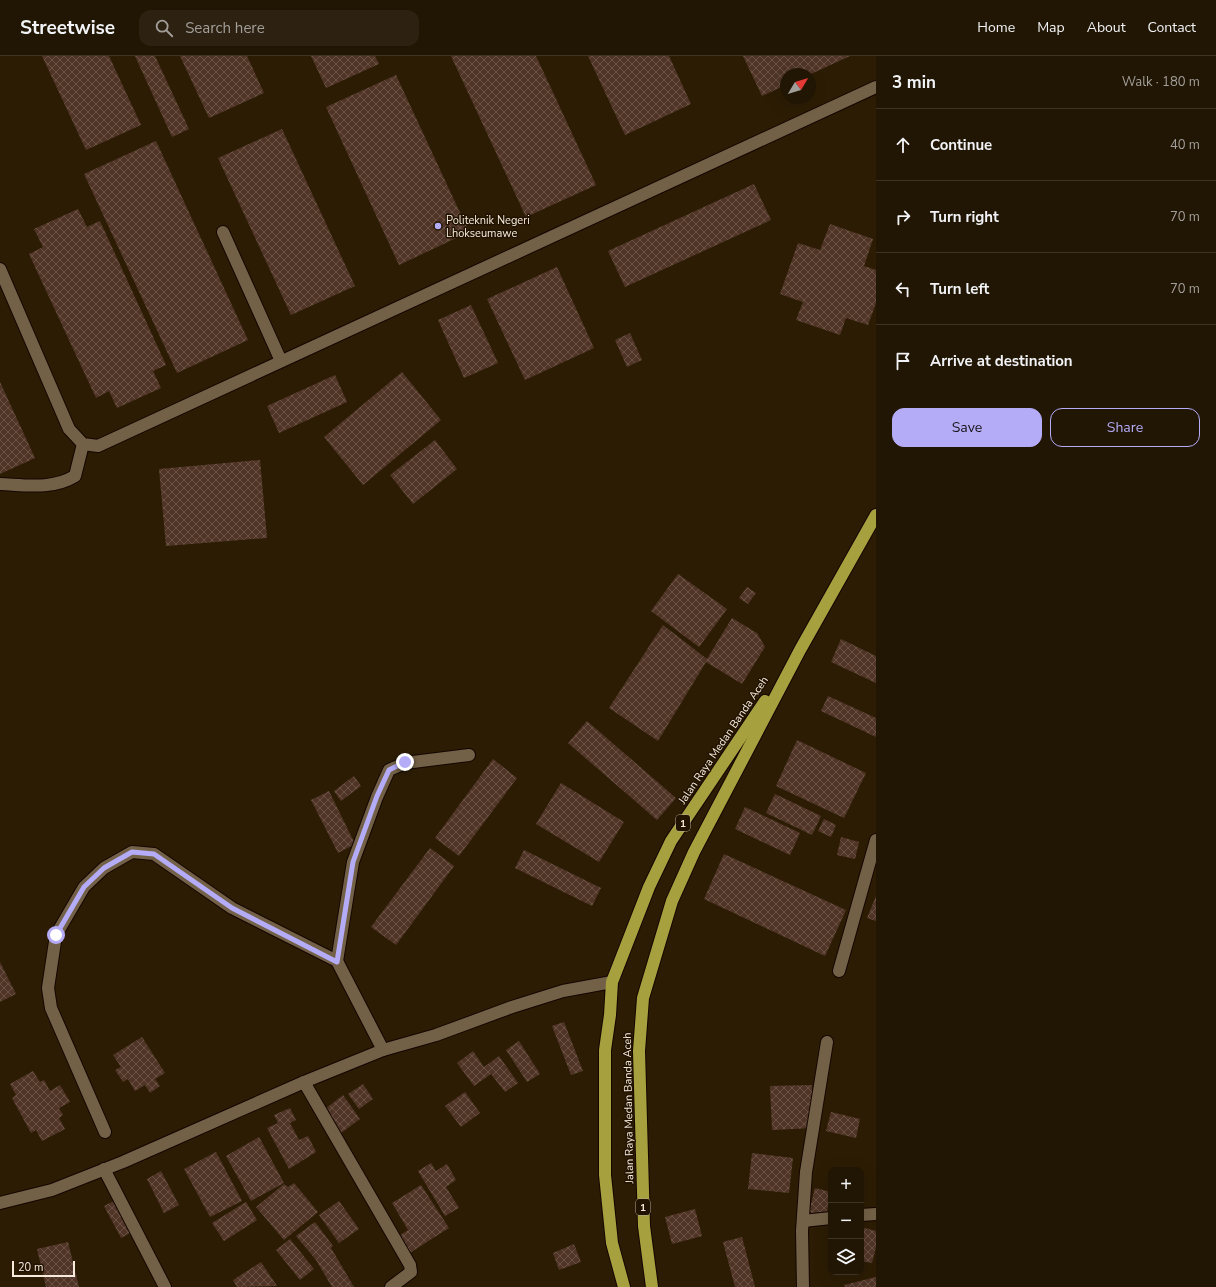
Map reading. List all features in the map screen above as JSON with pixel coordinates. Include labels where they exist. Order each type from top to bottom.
[{"type":"highway","name":"Jalan Raya Medan Banda Aceh","points":[[652,1287],[644,1226],[639,1051],[643,998],[672,901],[694,852],[800,650],[876,515]]},
{"type":"highway","name":"Jalan Raya Medan Banda Aceh","points":[[624,1287],[612,1243],[605,1175],[605,1050],[610,1015],[612,982],[648,887],[671,841],[800,650]]},
{"type":"street","points":[[0,269],[69,430],[83,444],[98,446],[876,87]]},
{"type":"street","points":[[223,232],[282,361]]},
{"type":"street","points":[[0,484],[45,486],[65,482],[75,476],[83,444]]},
{"type":"street","points":[[337,962],[353,862],[377,796],[389,770],[405,762],[469,755]]},
{"type":"street","points":[[839,971],[876,840]]},
{"type":"street","points":[[105,1132],[51,1008],[48,988],[56,935],[84,887],[104,868],[132,852],[154,854],[232,908],[337,962],[383,1050]]},
{"type":"street","points":[[0,1203],[52,1190],[304,1082],[383,1050],[436,1035],[563,990],[612,982]]},
{"type":"street","points":[[803,1287],[803,1221],[806,1172],[827,1042]]},
{"type":"street","points":[[304,1082],[410,1266],[411,1272],[391,1287]]},
{"type":"street","points":[[104,1169],[165,1287]]},
{"type":"street","points":[[864,1215],[876,1214]]},
{"type":"street","points":[[803,1221],[828,1218]]},
{"type":"building","points":[[42,56],[109,56],[141,125],[86,150]]},
{"type":"building","points":[[135,56],[155,56],[189,129],[172,137]]},
{"type":"building","points":[[180,56],[247,56],[264,93],[209,118]]},
{"type":"building","points":[[311,56],[375,56],[379,64],[326,88]]},
{"type":"building","points":[[451,56],[536,56],[596,185],[526,217]]},
{"type":"building","points":[[588,56],[669,56],[691,104],[625,135]]},
{"type":"building","points":[[743,56],[850,56],[816,72],[816,68],[780,68],[780,88],[762,96]]},
{"type":"building","points":[[396,75],[469,232],[399,265],[326,107]]},
{"type":"building","points":[[282,129],[355,286],[291,315],[218,158]]},
{"type":"building","points":[[156,141],[248,340],[177,373],[84,174]]},
{"type":"building","points":[[754,184],[771,220],[625,287],[608,251]]},
{"type":"building","points":[[78,209],[87,227],[100,221],[166,365],[153,371],[161,388],[117,408],[109,391],[96,398],[29,254],[43,247],[34,229]]},
{"type":"building","points":[[830,224],[873,239],[864,266],[876,270],[876,303],[868,325],[846,318],[840,335],[796,320],[803,302],[780,294],[798,243],[820,250]]},
{"type":"building","points":[[557,267],[594,348],[525,380],[487,299]]},
{"type":"building","points":[[471,305],[498,363],[464,378],[438,320]]},
{"type":"building","points":[[630,333],[642,360],[627,367],[615,340]]},
{"type":"building","points":[[402,372],[441,420],[363,485],[324,437]]},
{"type":"building","points":[[335,375],[347,402],[279,433],[267,406]]},
{"type":"building","points":[[0,382],[35,458],[0,474]]},
{"type":"building","points":[[435,440],[457,469],[413,504],[390,475]]},
{"type":"building","points":[[260,460],[267,538],[166,546],[159,469]]},
{"type":"building","points":[[678,574],[727,609],[699,647],[651,611]]},
{"type":"building","points":[[747,587],[756,593],[748,604],[739,598]]},
{"type":"building","points":[[732,618],[757,633],[765,647],[742,684],[706,662],[658,741],[609,708],[663,625],[707,659]]},
{"type":"building","points":[[841,639],[876,656],[876,683],[831,662]]},
{"type":"building","points":[[828,696],[876,718],[876,737],[821,711]]},
{"type":"building","points":[[587,721],[676,798],[657,820],[568,743]]},
{"type":"building","points":[[797,740],[866,773],[844,818],[776,786]]},
{"type":"building","points":[[493,759],[517,778],[459,856],[435,838]]},
{"type":"building","points":[[354,776],[361,786],[341,801],[334,791]]},
{"type":"building","points":[[561,783],[624,822],[599,862],[536,824]]},
{"type":"building","points":[[329,791],[355,844],[338,853],[311,800]]},
{"type":"building","points":[[775,794],[821,816],[812,835],[766,813]]},
{"type":"building","points":[[745,807],[800,833],[790,855],[735,829]]},
{"type":"building","points":[[824,819],[836,825],[831,837],[818,831]]},
{"type":"building","points":[[841,837],[859,842],[855,859],[837,855]]},
{"type":"building","points":[[430,848],[454,866],[396,945],[371,927]]},
{"type":"building","points":[[524,850],[601,888],[592,906],[515,868]]},
{"type":"building","points":[[724,854],[846,910],[825,956],[704,899]]},
{"type":"building","points":[[876,896],[876,921],[867,918]]},
{"type":"building","points":[[0,962],[16,994],[0,1002]]},
{"type":"building","points":[[564,1022],[583,1071],[571,1075],[552,1026]]},
{"type":"building","points":[[142,1037],[165,1073],[155,1079],[160,1086],[150,1093],[145,1085],[135,1091],[128,1079],[123,1082],[115,1070],[121,1067],[113,1055]]},
{"type":"building","points":[[519,1041],[540,1074],[527,1082],[506,1050]]},
{"type":"building","points":[[473,1051],[484,1067],[499,1056],[518,1083],[505,1092],[491,1074],[474,1086],[457,1063]]},
{"type":"building","points":[[33,1071],[40,1082],[44,1080],[50,1091],[60,1085],[70,1102],[59,1108],[63,1115],[59,1118],[65,1129],[42,1141],[36,1130],[31,1133],[12,1098],[16,1095],[10,1084]]},
{"type":"building","points":[[363,1084],[373,1099],[359,1109],[348,1094]]},
{"type":"building","points":[[812,1085],[814,1128],[772,1130],[770,1086]]},
{"type":"building","points":[[465,1092],[480,1113],[461,1127],[445,1106]]},
{"type":"building","points":[[343,1095],[360,1119],[341,1133],[324,1110]]},
{"type":"building","points":[[290,1108],[296,1120],[290,1123],[299,1140],[308,1136],[316,1152],[289,1169],[267,1128],[278,1123],[274,1115]]},
{"type":"building","points":[[831,1112],[860,1119],[856,1138],[826,1131]]},
{"type":"building","points":[[259,1137],[284,1183],[251,1201],[226,1156]]},
{"type":"building","points":[[216,1152],[242,1201],[210,1217],[184,1169]]},
{"type":"building","points":[[752,1153],[793,1158],[789,1193],[748,1189]]},
{"type":"building","points":[[431,1163],[436,1171],[447,1164],[456,1180],[446,1187],[459,1208],[445,1216],[418,1171]]},
{"type":"building","points":[[161,1171],[179,1205],[164,1213],[147,1179]]},
{"type":"building","points":[[294,1183],[318,1212],[284,1240],[256,1207],[284,1184],[288,1187]]},
{"type":"building","points":[[421,1185],[449,1228],[408,1254],[397,1237],[408,1230],[392,1203]]},
{"type":"building","points":[[815,1188],[828,1191],[828,1206],[826,1216],[809,1212]]},
{"type":"building","points":[[116,1200],[132,1232],[121,1238],[104,1206]]},
{"type":"building","points":[[339,1201],[359,1229],[339,1243],[319,1215]]},
{"type":"building","points":[[246,1202],[257,1220],[224,1241],[212,1223]]},
{"type":"building","points":[[695,1209],[702,1236],[672,1244],[665,1217]]},
{"type":"building","points":[[315,1222],[333,1246],[331,1248],[354,1287],[332,1287],[316,1260],[296,1236]]},
{"type":"building","points":[[864,1228],[876,1231],[876,1247],[872,1263],[864,1262]]},
{"type":"building","points":[[742,1237],[755,1287],[735,1287],[723,1242]]},
{"type":"building","points":[[290,1239],[314,1269],[300,1280],[276,1250]]},
{"type":"building","points":[[68,1242],[79,1287],[46,1287],[37,1249]]},
{"type":"building","points":[[574,1244],[581,1262],[559,1270],[553,1253]]},
{"type":"building","points":[[261,1262],[277,1286],[237,1287],[233,1280]]},
{"type":"building","points":[[876,1277],[876,1287],[845,1287],[844,1285]]},
{"type":"place","name":"Politeknik Negeri Lhokseumawe","points":[[438,226]]},
{"type":"route","points":[[56,935],[84,887],[104,868],[132,852],[154,854],[232,908],[337,962],[353,862],[377,796],[389,770],[405,762]]}]
